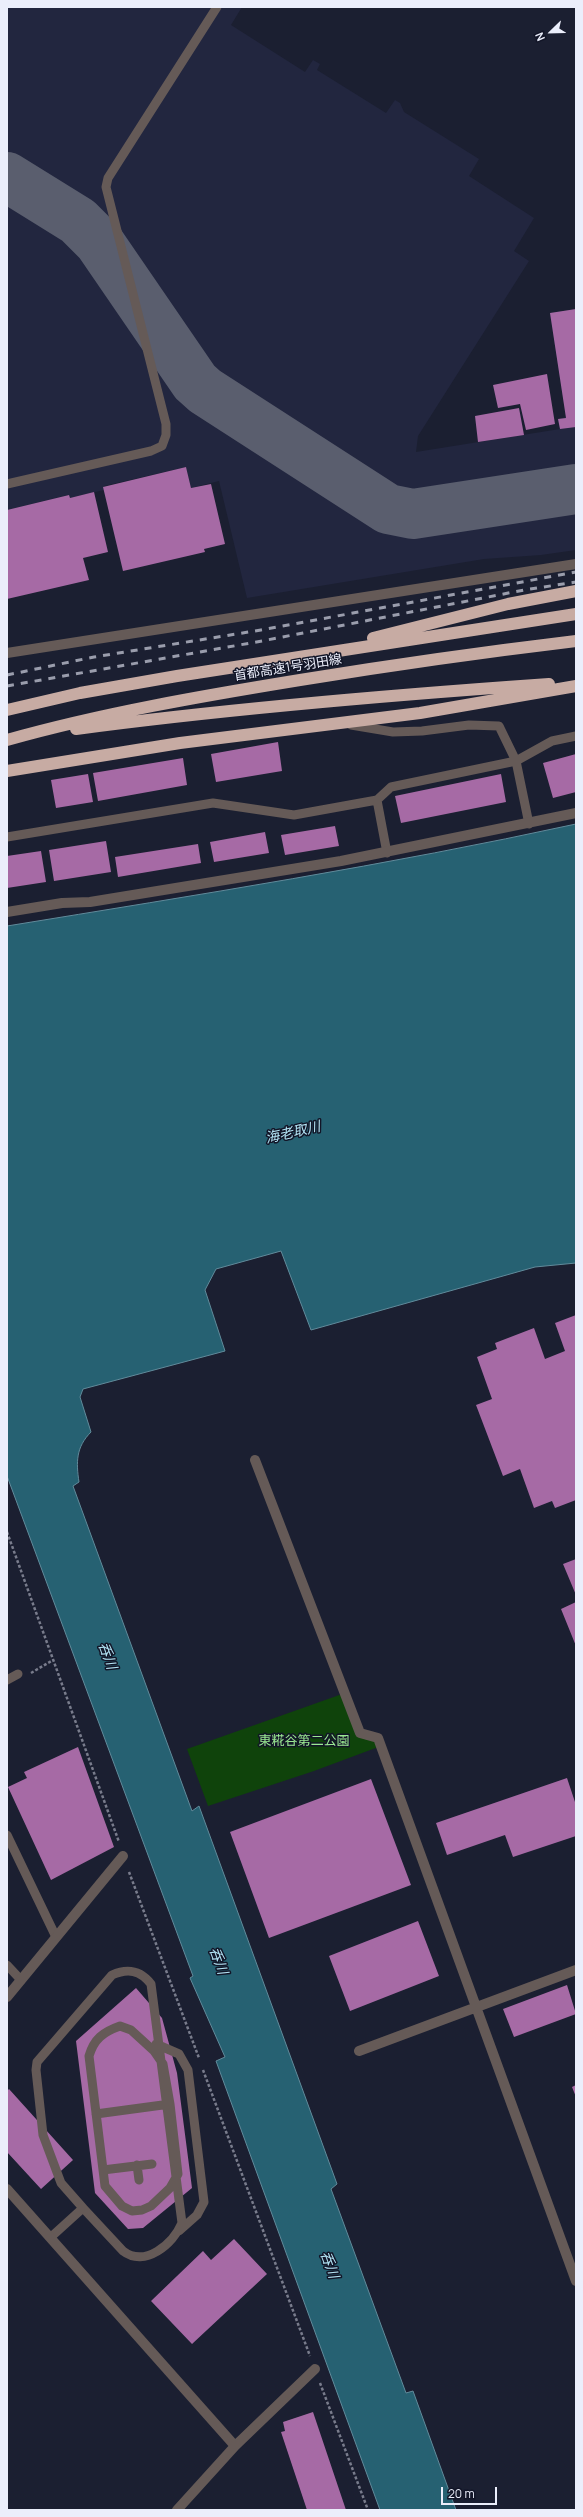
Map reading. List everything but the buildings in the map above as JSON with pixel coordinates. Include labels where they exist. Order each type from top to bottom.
[{"type":"highway","points":[[298,656],[508,604],[576,591]]},
{"type":"highway","name":"首都高速1号羽田線","points":[[7,710],[80,693],[298,656],[576,614]]},
{"type":"highway","name":"首都高速1号羽田線","points":[[7,740],[90,719],[258,687],[452,656],[576,641]]},
{"type":"highway","points":[[19,737],[182,715],[405,694],[576,682]]},
{"type":"highway","points":[[7,771],[180,743],[420,713],[576,686]]},
{"type":"street","points":[[7,653],[576,564]]},
{"type":"street","points":[[7,912],[62,903],[90,902],[387,852],[529,824],[576,813]]},
{"type":"street","points":[[255,1460],[360,1733],[378,1738],[576,2281]]},
{"type":"street","points":[[7,1996],[123,1856]]},
{"type":"street","points":[[359,2051],[576,1970]]},
{"type":"street","points":[[7,2188],[235,2446]]},
{"type":"street","points":[[177,2510],[235,2446],[315,2369]]},
{"type":"lane","points":[[7,484],[151,451],[162,446],[166,435],[166,424],[106,187],[108,178],[217,7]]},
{"type":"lane","points":[[340,723],[393,732],[422,732],[469,725],[499,726],[516,761],[529,824]]},
{"type":"lane","points":[[7,837],[213,803],[294,815],[377,800],[391,787],[516,761],[552,741],[576,736]]},
{"type":"lane","points":[[377,800],[387,852]]},
{"type":"lane","points":[[7,1680],[18,1674]]},
{"type":"lane","points":[[7,1835],[56,1937]]},
{"type":"lane","points":[[7,1964],[21,1980]]},
{"type":"lane","points":[[138,2036],[179,2054],[188,2070],[204,2202],[197,2215],[177,2234],[150,2256],[129,2256],[61,2183],[43,2135],[36,2070],[37,2062],[112,1975],[123,1970],[133,1970],[144,1976],[151,1984],[182,2223],[177,2234]]},
{"type":"lane","points":[[120,2026],[131,2030],[138,2036],[163,2064],[170,2104],[178,2174],[170,2188],[151,2206],[142,2210],[132,2211],[122,2206],[105,2186],[89,2056],[93,2043],[106,2031],[120,2026]]},
{"type":"lane","points":[[96,2114],[170,2104]]},
{"type":"lane","points":[[103,2170],[152,2164]]},
{"type":"lane","points":[[137,2166],[139,2180]]},
{"type":"lane","points":[[51,2238],[83,2208]]},
{"type":"path","points":[[7,1532],[123,1856],[368,2510]]},
{"type":"path","points":[[18,1674],[25,1677],[53,1660]]},
{"type":"shaded area","points":[[7,7],[242,7],[231,25],[305,72],[313,60],[320,64],[317,70],[386,113],[395,100],[400,103],[404,112],[479,159],[469,176],[534,218],[514,251],[529,261],[418,436],[416,452],[560,429],[558,419],[566,417],[550,313],[576,309],[576,550],[541,555],[484,559],[247,598],[219,481],[191,488],[186,467],[104,486],[104,490],[70,498],[68,495],[7,510]]},
{"type":"green space","name":"東糀谷第二公園","points":[[345,1693],[360,1733],[381,1746],[314,1771],[208,1806],[187,1749]]},
{"type":"water","points":[[576,824],[576,1263],[535,1267],[311,1330],[281,1251],[216,1269],[205,1290],[225,1351],[83,1389],[80,1397],[91,1432],[82,1443],[78,1455],[79,1482],[73,1486],[192,1811],[199,1806],[337,2184],[331,2189],[406,2393],[413,2391],[456,2510],[380,2510],[216,2061],[225,2057],[190,1978],[193,1976],[7,1476],[7,926],[363,866]]},
{"type":"taxiway","points":[[7,177],[78,221],[99,242],[195,382],[205,391],[388,509],[413,514],[576,489]]},
{"type":"railway","points":[[7,675],[94,657],[261,630],[576,572]]},
{"type":"railway","points":[[7,686],[262,641],[524,590],[576,582]]},
{"type":"water label","name":"海老取川","points":[[293,1133]]},
{"type":"water label","name":"呑川","points":[[107,1656]]},
{"type":"water label","name":"呑川","points":[[218,1961]]},
{"type":"water label","name":"呑川","points":[[329,2265]]}]
